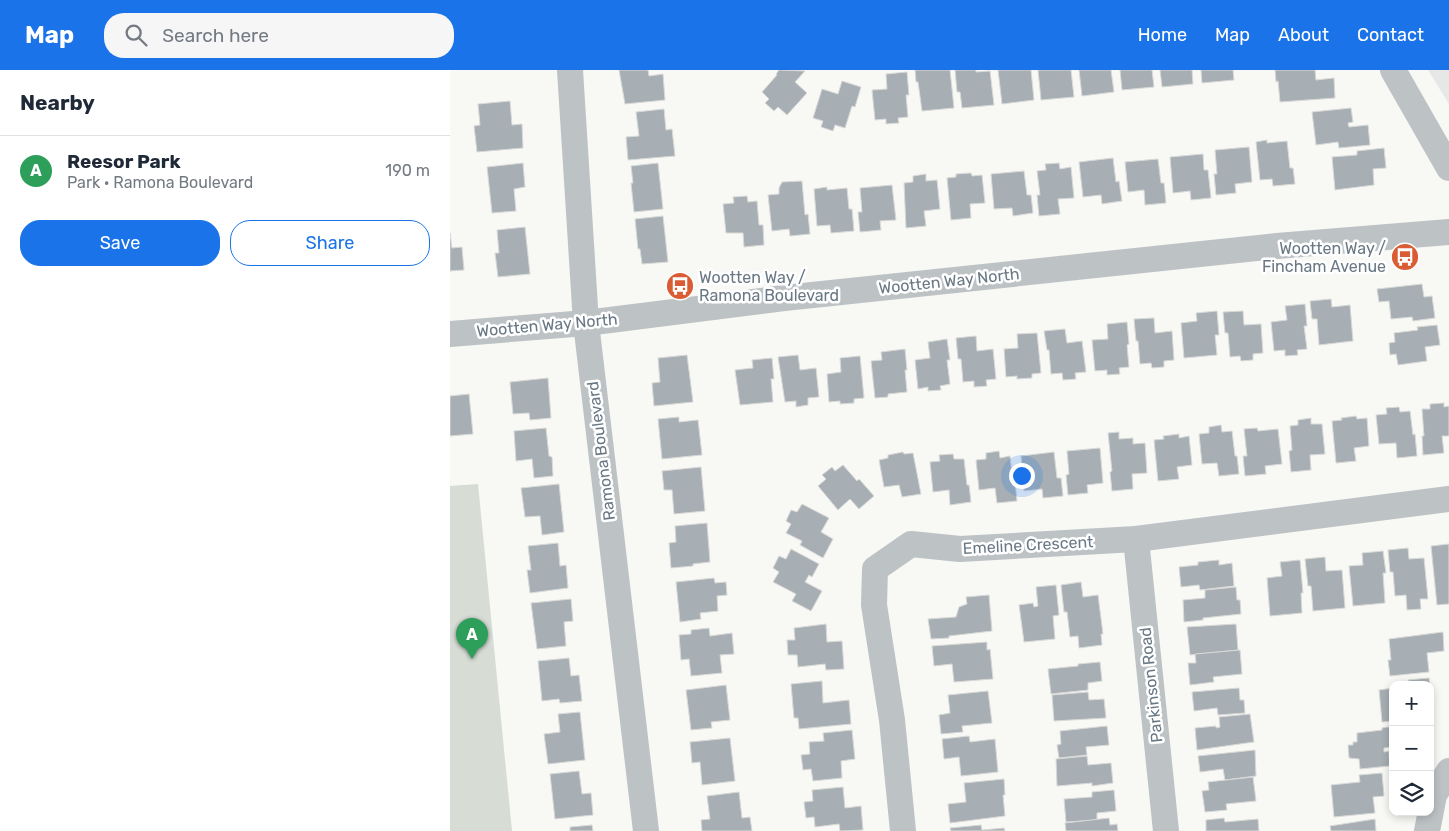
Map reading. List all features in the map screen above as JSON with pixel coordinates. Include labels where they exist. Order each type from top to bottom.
[{"type":"street","name":"Ramona Boulevard","points":[[570,70],[586,323],[646,831]]},
{"type":"street","points":[[1393,70],[1449,168]]},
{"type":"street","name":"Wootten Way North","points":[[450,334],[586,323],[804,296],[1278,246],[1449,232]]},
{"type":"street","name":"Emeline Crescent","points":[[902,831],[892,720],[874,605],[876,569],[911,544],[960,549],[1136,539],[1449,499]]},
{"type":"street","name":"Parkinson Road","points":[[1136,539],[1166,831]]},
{"type":"street","points":[[1427,831],[1434,795],[1449,771]]},
{"type":"shaded area","points":[[1428,70],[1449,70],[1449,104]]},
{"type":"shaded area","points":[[478,484],[512,831],[450,831],[450,486]]},
{"type":"building","points":[[619,70],[648,70],[649,76],[663,74],[665,100],[625,104]]},
{"type":"building","points":[[779,70],[805,71],[795,82],[807,93],[787,115],[778,107],[774,111],[765,103],[769,99],[762,92]]},
{"type":"building","points":[[915,70],[950,70],[954,108],[922,111]]},
{"type":"building","points":[[955,70],[990,71],[994,105],[962,108],[960,92],[957,92]]},
{"type":"building","points":[[998,70],[1031,70],[1034,100],[1002,104]]},
{"type":"building","points":[[1038,70],[1071,70],[1074,97],[1041,100]]},
{"type":"building","points":[[1079,70],[1111,70],[1114,92],[1082,96]]},
{"type":"building","points":[[1120,70],[1152,70],[1154,87],[1122,90]]},
{"type":"building","points":[[1160,70],[1192,70],[1193,84],[1162,87]]},
{"type":"building","points":[[1201,70],[1233,70],[1234,80],[1202,83]]},
{"type":"building","points":[[1275,70],[1315,70],[1316,80],[1334,78],[1335,98],[1280,102]]},
{"type":"building","points":[[907,72],[909,95],[906,95],[908,117],[898,118],[899,123],[886,124],[886,119],[875,120],[872,90],[887,89],[886,74]]},
{"type":"building","points":[[842,81],[861,87],[855,107],[852,106],[845,128],[835,125],[833,131],[821,127],[823,121],[813,118],[822,89],[838,94]]},
{"type":"building","points":[[510,101],[512,125],[522,124],[523,148],[477,152],[474,126],[480,125],[478,104]]},
{"type":"building","points":[[1351,108],[1353,122],[1348,123],[1349,127],[1368,125],[1370,145],[1339,148],[1338,142],[1316,145],[1312,112]]},
{"type":"building","points":[[664,109],[666,130],[672,129],[675,156],[628,160],[626,137],[639,136],[636,112]]},
{"type":"building","points":[[1267,140],[1267,143],[1287,141],[1290,168],[1293,168],[1295,184],[1273,186],[1272,179],[1260,180],[1256,142]]},
{"type":"building","points":[[1249,147],[1252,182],[1235,184],[1236,193],[1216,195],[1214,174],[1217,174],[1215,150]]},
{"type":"building","points":[[1384,148],[1386,168],[1373,169],[1374,185],[1335,190],[1332,157],[1357,155],[1357,151]]},
{"type":"building","points":[[1203,154],[1204,170],[1208,170],[1211,198],[1191,200],[1190,191],[1173,193],[1170,157]]},
{"type":"building","points":[[1113,158],[1116,182],[1119,181],[1122,201],[1102,204],[1101,195],[1083,197],[1079,162]]},
{"type":"building","points":[[1158,159],[1161,183],[1164,183],[1166,203],[1145,205],[1144,190],[1128,192],[1125,162]]},
{"type":"building","points":[[523,163],[525,187],[514,189],[516,211],[492,213],[487,167]]},
{"type":"building","points":[[658,163],[663,209],[634,212],[631,166]]},
{"type":"building","points":[[1059,163],[1060,169],[1071,167],[1074,198],[1058,199],[1060,214],[1039,216],[1037,195],[1040,195],[1037,171],[1046,170],[1045,164]]},
{"type":"building","points":[[1024,171],[1027,195],[1031,195],[1033,213],[1013,216],[1012,208],[994,209],[991,174]]},
{"type":"building","points":[[971,173],[972,176],[982,175],[985,203],[970,204],[971,218],[951,220],[947,178],[956,177],[956,174]]},
{"type":"building","points":[[926,174],[926,181],[937,180],[940,209],[924,211],[926,226],[906,228],[904,183],[913,182],[913,176]]},
{"type":"building","points":[[802,181],[805,215],[808,214],[810,234],[790,236],[789,229],[772,231],[768,195],[779,194],[782,182]]},
{"type":"building","points":[[892,185],[896,220],[880,221],[881,230],[860,232],[858,212],[862,212],[860,188]]},
{"type":"building","points":[[827,187],[827,190],[847,188],[849,209],[852,209],[854,231],[831,233],[830,225],[817,226],[814,189]]},
{"type":"building","points":[[747,196],[748,202],[757,201],[759,225],[763,225],[764,245],[744,247],[743,233],[726,233],[723,204],[734,203],[733,197]]},
{"type":"building","points":[[663,216],[668,262],[642,264],[640,249],[638,249],[635,219]]},
{"type":"building","points":[[525,227],[530,274],[498,277],[495,253],[499,253],[497,230]]},
{"type":"building","points":[[450,233],[452,248],[462,247],[464,270],[450,271]]},
{"type":"building","points":[[1422,284],[1424,297],[1432,296],[1435,318],[1413,321],[1412,317],[1391,319],[1389,301],[1379,302],[1377,289]]},
{"type":"building","points":[[1331,299],[1332,307],[1350,305],[1353,341],[1319,345],[1317,319],[1312,319],[1310,301]]},
{"type":"building","points":[[1305,304],[1307,326],[1304,326],[1307,349],[1297,350],[1298,355],[1285,356],[1285,350],[1274,351],[1271,322],[1287,320],[1285,306]]},
{"type":"building","points":[[1217,311],[1219,335],[1215,335],[1217,355],[1184,358],[1181,323],[1197,321],[1196,313]]},
{"type":"building","points":[[1243,311],[1244,325],[1261,324],[1263,353],[1253,354],[1253,360],[1241,361],[1240,356],[1230,357],[1228,333],[1225,333],[1223,312]]},
{"type":"building","points":[[1154,318],[1155,333],[1172,331],[1174,360],[1164,361],[1164,367],[1152,368],[1151,363],[1140,364],[1134,319]]},
{"type":"building","points":[[1127,322],[1129,367],[1119,368],[1120,374],[1107,375],[1107,370],[1095,371],[1092,340],[1108,339],[1107,324]]},
{"type":"building","points":[[1437,325],[1440,345],[1425,347],[1427,361],[1398,365],[1396,354],[1390,355],[1389,343],[1395,342],[1394,333],[1418,330],[1417,327]]},
{"type":"building","points":[[1065,329],[1067,343],[1082,341],[1086,372],[1075,373],[1076,379],[1063,380],[1062,373],[1051,374],[1049,350],[1047,350],[1044,331]]},
{"type":"building","points":[[1037,333],[1041,373],[1032,374],[1032,378],[1017,379],[1017,376],[1006,377],[1004,349],[1018,348],[1017,334]]},
{"type":"building","points":[[976,336],[977,351],[993,349],[996,379],[986,380],[987,386],[974,387],[974,381],[963,382],[961,359],[958,359],[956,338]]},
{"type":"building","points":[[947,339],[950,360],[947,360],[950,384],[940,386],[941,390],[928,391],[928,387],[918,389],[915,360],[930,358],[928,342]]},
{"type":"building","points":[[905,349],[907,392],[888,394],[888,397],[875,398],[871,361],[882,360],[881,352]]},
{"type":"building","points":[[687,355],[693,402],[654,406],[652,383],[660,382],[658,358]]},
{"type":"building","points":[[798,355],[800,370],[816,368],[819,397],[808,398],[808,405],[796,407],[796,401],[785,402],[778,357]]},
{"type":"building","points":[[860,356],[864,398],[854,399],[854,403],[840,404],[840,401],[829,402],[827,374],[841,372],[840,358]]},
{"type":"building","points":[[772,358],[774,379],[771,379],[773,402],[740,405],[735,370],[753,368],[752,360]]},
{"type":"building","points":[[548,378],[551,418],[530,420],[529,413],[513,414],[510,382]]},
{"type":"building","points":[[469,394],[473,434],[450,436],[450,396]]},
{"type":"building","points":[[1444,403],[1444,407],[1449,406],[1449,436],[1442,436],[1444,453],[1423,455],[1422,409],[1430,409],[1430,404]]},
{"type":"building","points":[[1399,407],[1400,412],[1410,411],[1417,456],[1397,458],[1396,443],[1379,444],[1376,415],[1387,414],[1386,408]]},
{"type":"building","points":[[1356,416],[1357,419],[1367,418],[1369,446],[1354,448],[1356,461],[1336,463],[1332,421]]},
{"type":"building","points":[[679,417],[679,422],[698,420],[702,455],[662,459],[658,419]]},
{"type":"building","points":[[1311,418],[1311,424],[1322,424],[1325,454],[1310,455],[1311,470],[1291,472],[1289,451],[1292,450],[1290,426],[1298,425],[1298,420]]},
{"type":"building","points":[[1221,425],[1222,432],[1232,431],[1239,474],[1219,476],[1217,463],[1202,464],[1199,434],[1209,433],[1209,427]]},
{"type":"building","points":[[546,428],[549,456],[552,457],[553,476],[534,478],[532,459],[516,461],[514,431]]},
{"type":"building","points":[[1257,428],[1258,431],[1278,429],[1282,464],[1265,466],[1266,474],[1245,476],[1243,456],[1247,456],[1244,429]]},
{"type":"building","points":[[1119,432],[1119,439],[1133,438],[1133,444],[1145,443],[1147,473],[1132,474],[1133,489],[1112,491],[1108,433]]},
{"type":"building","points":[[1179,434],[1179,438],[1189,436],[1192,465],[1177,467],[1179,479],[1158,481],[1154,440],[1164,439],[1163,436]]},
{"type":"building","points":[[1100,448],[1103,483],[1087,485],[1088,493],[1068,495],[1066,475],[1069,474],[1067,451]]},
{"type":"building","points":[[999,451],[1000,458],[1010,456],[1017,501],[997,503],[995,488],[979,490],[976,460],[986,459],[986,453]]},
{"type":"building","points":[[903,452],[904,454],[913,453],[921,494],[902,497],[899,485],[884,487],[879,460],[888,458],[888,455]]},
{"type":"building","points":[[1054,452],[1057,478],[1061,478],[1063,496],[1043,498],[1042,489],[1024,491],[1021,456]]},
{"type":"building","points":[[953,454],[954,459],[964,459],[971,502],[950,505],[949,490],[933,492],[930,462],[940,461],[939,455]]},
{"type":"building","points":[[843,465],[874,496],[859,509],[850,499],[838,510],[818,486],[826,479],[822,475],[832,467],[835,471]]},
{"type":"building","points":[[701,467],[705,511],[674,514],[672,490],[664,490],[662,471]]},
{"type":"building","points":[[559,484],[564,532],[542,535],[540,516],[525,517],[521,488]]},
{"type":"building","points":[[802,504],[829,518],[821,532],[833,539],[823,558],[800,545],[802,541],[786,533],[791,524],[786,521],[791,510],[797,512]]},
{"type":"building","points":[[707,523],[710,562],[671,568],[669,543],[676,542],[675,526]]},
{"type":"building","points":[[558,543],[560,566],[566,565],[568,588],[530,593],[527,570],[531,570],[528,546]]},
{"type":"building","points":[[1449,544],[1449,604],[1437,605],[1431,546]]},
{"type":"building","points":[[1408,548],[1409,559],[1424,558],[1428,599],[1420,599],[1421,609],[1407,610],[1406,595],[1395,596],[1393,572],[1390,572],[1388,550]]},
{"type":"building","points":[[791,549],[819,564],[812,577],[809,575],[805,582],[822,591],[811,611],[792,601],[796,594],[773,582],[779,572],[773,568],[779,556],[786,559]]},
{"type":"building","points":[[1383,551],[1386,573],[1383,573],[1385,603],[1353,606],[1349,566],[1363,565],[1362,553]]},
{"type":"building","points":[[1325,557],[1326,571],[1342,570],[1345,608],[1313,611],[1311,586],[1308,586],[1305,559]]},
{"type":"building","points":[[1219,560],[1219,565],[1232,563],[1234,586],[1200,590],[1199,585],[1181,587],[1179,567],[1198,565],[1198,562]]},
{"type":"building","points":[[1300,560],[1303,593],[1301,593],[1302,613],[1270,616],[1267,578],[1282,576],[1280,562]]},
{"type":"building","points":[[714,578],[715,583],[726,582],[727,595],[717,596],[718,611],[700,613],[701,619],[680,622],[676,582]]},
{"type":"building","points":[[1081,582],[1083,597],[1098,595],[1103,634],[1101,634],[1102,645],[1079,648],[1078,636],[1070,637],[1067,612],[1064,612],[1061,585]]},
{"type":"building","points":[[1056,585],[1059,615],[1053,616],[1055,639],[1024,642],[1019,605],[1033,603],[1034,607],[1038,606],[1036,587]]},
{"type":"building","points":[[1236,587],[1237,600],[1240,600],[1241,614],[1184,622],[1183,600],[1205,598],[1205,590]]},
{"type":"building","points":[[989,595],[992,631],[931,639],[928,619],[956,617],[959,607],[967,604],[966,597]]},
{"type":"building","points":[[571,599],[573,621],[564,622],[566,646],[537,649],[531,603]]},
{"type":"building","points":[[826,624],[827,642],[842,641],[844,669],[826,670],[825,664],[798,667],[797,655],[788,655],[787,640],[795,640],[794,628]]},
{"type":"building","points":[[1236,624],[1238,650],[1190,655],[1187,627]]},
{"type":"building","points":[[709,628],[710,636],[732,633],[734,654],[720,655],[722,673],[691,676],[689,659],[681,660],[679,635],[691,634],[691,630]]},
{"type":"building","points":[[1443,632],[1444,651],[1427,653],[1429,672],[1390,676],[1388,660],[1391,660],[1389,639]]},
{"type":"building","points":[[987,642],[987,650],[990,649],[993,679],[954,682],[952,664],[934,666],[932,646]]},
{"type":"building","points":[[1240,650],[1242,674],[1213,677],[1214,682],[1190,685],[1188,663],[1196,663],[1195,654]]},
{"type":"building","points":[[569,658],[571,676],[579,675],[582,701],[560,703],[559,699],[542,701],[538,661]]},
{"type":"building","points":[[1100,662],[1102,681],[1088,683],[1088,690],[1051,694],[1048,669]]},
{"type":"building","points":[[1429,678],[1429,681],[1408,681]]},
{"type":"building","points":[[822,681],[823,703],[849,700],[851,724],[799,729],[798,718],[794,718],[791,684]]},
{"type":"building","points":[[726,685],[730,720],[711,722],[712,728],[691,730],[686,690]]},
{"type":"building","points":[[1239,688],[1240,700],[1244,700],[1245,713],[1218,715],[1217,708],[1194,711],[1192,692]]},
{"type":"building","points":[[1389,689],[1389,721],[1382,722],[1379,690]]},
{"type":"building","points":[[988,691],[992,723],[962,726],[963,732],[941,734],[939,715],[950,713],[948,695]]},
{"type":"building","points":[[1088,692],[1089,700],[1104,699],[1106,718],[1054,721],[1052,695]]},
{"type":"building","points":[[580,712],[585,760],[548,764],[544,734],[560,732],[558,714]]},
{"type":"building","points":[[1250,714],[1254,742],[1197,750],[1195,728],[1220,727],[1219,717]]},
{"type":"building","points":[[1107,726],[1109,745],[1086,747],[1087,755],[1059,758],[1057,745],[1061,744],[1060,731]]},
{"type":"building","points":[[1389,727],[1389,747],[1384,748],[1384,752],[1389,751],[1389,766],[1360,769],[1359,759],[1349,758],[1348,745],[1353,745],[1353,742],[1357,742],[1357,733],[1382,730],[1382,728]]},
{"type":"building","points":[[852,730],[855,759],[841,761],[842,778],[813,781],[811,769],[803,770],[801,755],[810,754],[809,742],[824,741],[823,733]]},
{"type":"building","points":[[969,736],[970,742],[995,739],[998,772],[961,776],[959,757],[944,759],[942,739]]},
{"type":"building","points":[[730,738],[735,781],[702,785],[700,762],[692,763],[690,742]]},
{"type":"building","points":[[1255,750],[1256,776],[1225,780],[1223,769],[1200,772],[1198,756]]},
{"type":"building","points":[[1087,756],[1088,765],[1111,763],[1113,783],[1092,786],[1092,783],[1057,786],[1056,759]]},
{"type":"building","points":[[579,771],[582,794],[591,793],[593,815],[555,819],[550,774]]},
{"type":"building","points":[[1382,773],[1384,796],[1373,797],[1375,813],[1334,817],[1331,785],[1360,782],[1359,775]]},
{"type":"building","points":[[1253,777],[1256,801],[1226,804],[1227,810],[1205,812],[1202,791],[1209,790],[1208,782]]},
{"type":"building","points":[[1004,779],[1005,816],[950,823],[948,804],[966,802],[964,783]]},
{"type":"building","points":[[843,787],[845,808],[861,806],[863,830],[840,831],[839,824],[815,827],[814,817],[806,818],[804,802],[813,801],[812,790]]},
{"type":"building","points":[[1114,790],[1116,811],[1097,813],[1097,820],[1066,822],[1064,799],[1092,797],[1092,792]]},
{"type":"building","points":[[739,792],[742,818],[750,817],[752,831],[702,831],[701,820],[710,819],[707,796]]},
{"type":"building","points":[[1109,818],[1110,825],[1117,824],[1118,831],[1066,831],[1065,823]]},
{"type":"building","points":[[1224,818],[1225,822],[1258,819],[1259,831],[1206,831],[1206,820]]},
{"type":"building","points":[[1375,819],[1376,831],[1331,831],[1330,826]]},
{"type":"building","points":[[592,825],[593,831],[570,831],[570,827]]},
{"type":"building","points":[[981,825],[982,830],[1004,828],[1005,831],[951,831],[950,828]]},
{"type":"place","name":"Wootten Way / Fincham Avenue","points":[[1405,257]]},
{"type":"place","name":"Wootten Way / Ramona Boulevard","points":[[680,286]]},
{"type":"place","name":"Reesor Park","points":[[472,659]]}]
